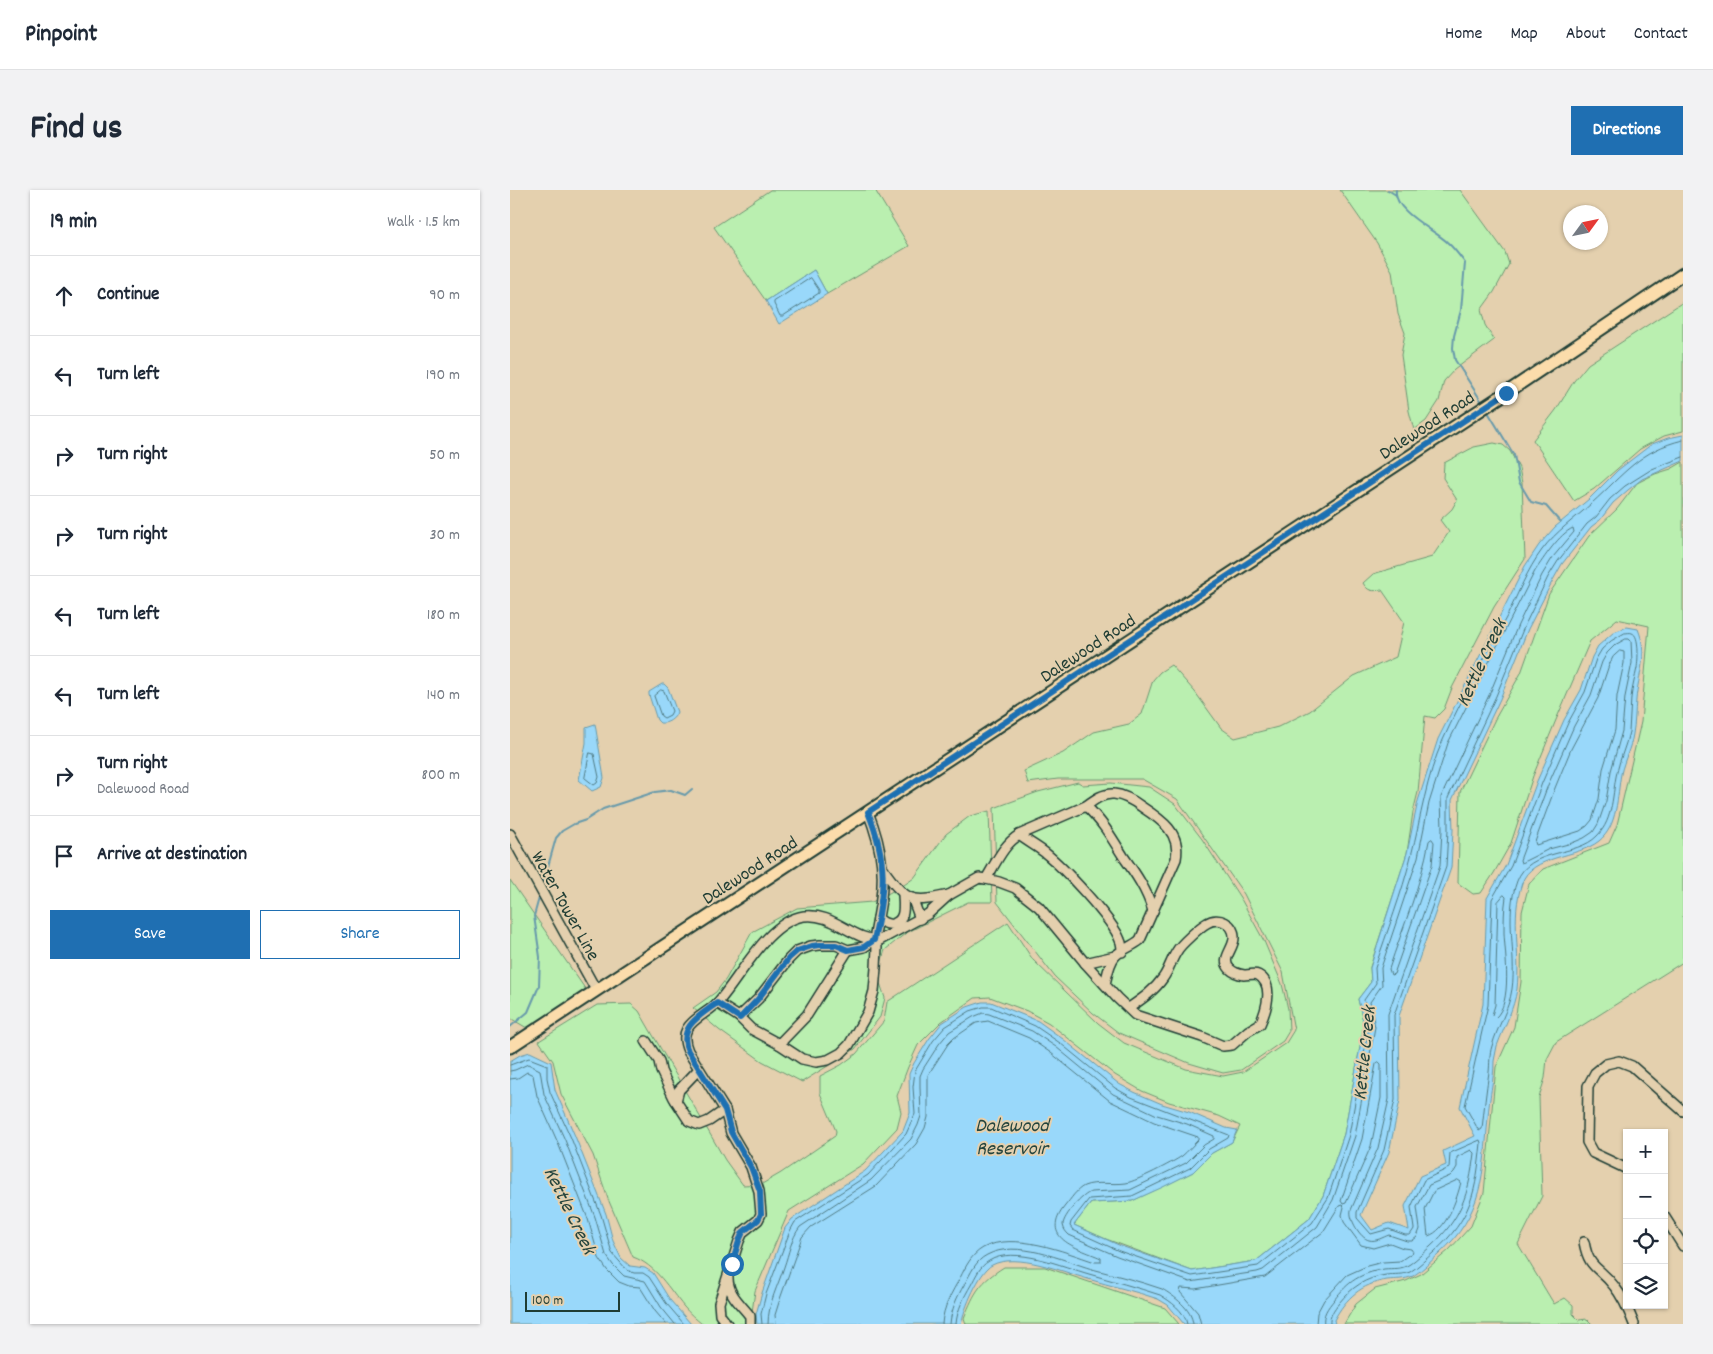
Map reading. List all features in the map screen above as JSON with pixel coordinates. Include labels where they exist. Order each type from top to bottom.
[{"type":"main road","name":"Dalewood Road","points":[[510,1047],[1506,393],[1683,274]]},
{"type":"street","points":[[986,879],[1010,840],[1086,806],[1105,794],[1128,797],[1158,816],[1166,824],[1176,842],[1178,850],[1176,859],[1140,940],[1119,954],[1086,963]]},
{"type":"street","points":[[1086,806],[1108,831],[1140,880],[1150,898],[1153,910]]},
{"type":"street","points":[[717,1003],[740,1018],[751,1029],[779,1044],[802,1060],[816,1062],[828,1060],[841,1053],[849,1045],[868,1012],[874,991],[878,947],[874,940],[882,897],[883,869],[877,834],[868,812]]},
{"type":"street","name":"Water Tower Line","points":[[510,834],[596,990]]},
{"type":"street","points":[[1019,835],[1044,852],[1063,869],[1115,930],[1120,940],[1119,954],[1109,967],[1105,984]]},
{"type":"street","points":[[883,869],[902,893],[913,900],[949,895]]},
{"type":"street","points":[[727,1324],[718,1310],[719,1303],[743,1232],[758,1220],[761,1214],[761,1199],[746,1158],[731,1132],[725,1110],[685,1044],[685,1034],[693,1022],[717,1003],[758,950],[778,929],[796,917],[807,915],[833,920],[855,933],[874,940],[880,940],[920,919],[949,895],[979,878],[1000,882],[1014,888],[1039,907],[1086,963],[1135,1015],[1202,1037],[1223,1046],[1232,1045],[1248,1031],[1260,1024],[1268,988],[1257,974],[1234,973],[1227,966],[1226,960],[1235,937],[1229,924],[1220,920],[1212,920],[1205,924],[1177,950],[1163,978],[1150,993],[1129,1008]]},
{"type":"street","points":[[878,918],[889,924],[897,923],[902,918],[904,910],[902,893]]},
{"type":"street","points":[[913,900],[920,919]]},
{"type":"street","points":[[740,1018],[758,999],[789,958],[797,951],[820,945],[836,945],[848,950],[864,947],[874,940]]},
{"type":"street","points":[[779,1044],[807,1015],[848,950]]},
{"type":"street","points":[[646,1041],[658,1061],[676,1101],[690,1121],[699,1125],[709,1121],[725,1110]]},
{"type":"street","points":[[1623,1167],[1593,1152],[1587,1142],[1588,1086],[1595,1073],[1606,1064],[1619,1061],[1632,1066],[1683,1111]]},
{"type":"street","points":[[676,1101],[679,1090],[699,1069]]},
{"type":"street","points":[[1666,1219],[1683,1246]]},
{"type":"street","points":[[1584,1242],[1589,1261],[1618,1291],[1634,1324]]},
{"type":"street","points":[[728,1275],[730,1290],[750,1316],[750,1324]]},
{"type":"green space","points":[[770,190],[875,190],[909,246],[827,294],[814,270],[766,301],[714,227]]},
{"type":"green space","points":[[1340,190],[1460,190],[1505,252],[1509,264],[1494,292],[1481,310],[1485,325],[1494,340],[1454,370],[1444,381],[1439,401],[1426,421],[1414,430],[1409,411],[1401,355],[1405,333],[1398,314],[1392,271],[1377,243]]},
{"type":"green space","points":[[1683,302],[1683,431],[1664,436],[1640,449],[1594,489],[1574,501],[1533,440],[1588,364]]},
{"type":"green space","points":[[1494,443],[1503,445],[1510,451],[1519,468],[1522,483],[1525,559],[1494,607],[1452,688],[1444,709],[1435,718],[1425,716],[1418,792],[1407,853],[1370,967],[1371,982],[1358,999],[1364,1025],[1344,1134],[1323,1196],[1309,1219],[1256,1261],[1192,1271],[1074,1225],[1091,1203],[1132,1201],[1193,1172],[1212,1153],[1232,1142],[1240,1126],[1219,1116],[1169,1102],[1142,1091],[1115,1075],[1049,1023],[1027,1011],[990,997],[975,998],[941,1022],[918,1045],[897,1096],[901,1112],[897,1128],[863,1164],[789,1211],[755,1291],[752,1324],[702,1324],[684,1307],[649,1266],[633,1257],[608,1199],[593,1155],[561,1094],[553,1061],[539,1041],[597,1005],[631,1004],[639,1011],[725,1160],[743,1185],[762,1184],[835,1136],[836,1131],[820,1093],[820,1076],[841,1065],[856,1054],[884,1021],[887,1002],[1008,922],[1033,960],[1098,1023],[1124,1043],[1186,1069],[1223,1076],[1243,1072],[1286,1043],[1294,1030],[1283,972],[1244,894],[1177,799],[1142,779],[1058,779],[1028,783],[1024,771],[1063,753],[1094,732],[1129,724],[1142,714],[1153,680],[1160,672],[1171,665],[1195,692],[1221,728],[1235,738],[1278,727],[1310,711],[1354,676],[1396,657],[1404,622],[1382,590],[1371,590],[1363,583],[1373,574],[1432,557],[1449,532],[1440,520],[1452,509],[1457,500],[1443,478],[1444,463],[1474,447]]},
{"type":"green space","points":[[1683,462],[1683,962],[1556,1042],[1547,1059],[1545,1078],[1539,1097],[1542,1196],[1518,1244],[1554,1304],[1565,1298],[1573,1305],[1573,1314],[1579,1320],[1587,1319],[1592,1324],[1344,1324],[1356,1304],[1375,1289],[1406,1281],[1421,1274],[1449,1250],[1471,1226],[1484,1193],[1496,1067],[1514,1027],[1521,982],[1522,912],[1529,884],[1543,869],[1609,843],[1617,825],[1641,722],[1649,626],[1617,619],[1590,641],[1533,776],[1511,843],[1481,893],[1473,894],[1458,883],[1460,792],[1495,719],[1521,673],[1549,594],[1589,536],[1617,509],[1637,483]]},
{"type":"green space","points":[[1078,782],[1083,785],[1111,783],[1149,787],[1175,804],[1202,839],[1241,899],[1264,941],[1282,984],[1288,1009],[1289,1031],[1283,1041],[1241,1070],[1223,1073],[1189,1063],[1119,1033],[1093,1013],[1055,977],[997,902],[994,808],[1038,792]]},
{"type":"green space","points":[[989,811],[992,902],[968,902],[906,933],[885,950],[880,966],[880,983],[885,998],[880,1017],[855,1049],[802,1082],[762,1061],[719,1030],[693,1008],[716,992],[726,979],[752,932],[797,908],[872,902],[914,878],[946,834],[970,816]]},
{"type":"green space","points":[[510,880],[586,990],[527,1028],[510,1018]]},
{"type":"green space","points":[[1004,1267],[1045,1267],[1165,1308],[1179,1324],[966,1324],[964,1318],[979,1288]]},
{"type":"water","points":[[814,270],[827,294],[779,324],[766,301]]},
{"type":"water","name":"Dalewood Reservoir","points":[[1683,435],[1683,461],[1642,479],[1628,490],[1591,527],[1562,564],[1528,629],[1500,699],[1452,800],[1451,868],[1399,1016],[1400,1100],[1389,1152],[1361,1215],[1372,1230],[1389,1223],[1409,1230],[1405,1206],[1420,1176],[1446,1165],[1443,1151],[1475,1136],[1460,1107],[1483,1004],[1487,898],[1506,865],[1537,781],[1564,720],[1581,690],[1592,657],[1598,646],[1614,632],[1627,627],[1638,629],[1643,648],[1642,665],[1637,691],[1634,730],[1621,774],[1616,810],[1610,827],[1599,841],[1590,847],[1535,867],[1527,874],[1522,883],[1516,922],[1517,989],[1511,1011],[1497,1046],[1494,1061],[1485,1157],[1479,1192],[1465,1224],[1454,1239],[1439,1254],[1413,1276],[1378,1282],[1355,1293],[1334,1320],[1335,1324],[1184,1324],[1168,1305],[1158,1299],[1040,1264],[1014,1261],[1002,1262],[992,1265],[987,1269],[977,1283],[965,1309],[961,1324],[757,1324],[756,1314],[762,1293],[785,1228],[792,1219],[865,1171],[903,1131],[910,1113],[909,1074],[914,1063],[942,1023],[967,1007],[982,1002],[991,1002],[1038,1021],[1119,1084],[1134,1092],[1226,1128],[1237,1130],[1232,1142],[1212,1153],[1193,1172],[1132,1201],[1091,1203],[1074,1225],[1121,1246],[1192,1271],[1256,1261],[1309,1219],[1323,1196],[1344,1134],[1364,1025],[1358,999],[1371,982],[1370,968],[1407,853],[1418,801],[1438,739],[1525,566],[1539,545],[1555,527],[1589,499],[1618,470],[1652,444]]},
{"type":"water","points":[[662,684],[668,688],[677,712],[673,719],[660,723],[657,720],[649,692]]},
{"type":"water","points":[[595,724],[604,778],[601,787],[592,791],[579,780],[586,743],[586,727]]},
{"type":"water","name":"Kettle Creek","points":[[530,1052],[551,1062],[555,1090],[606,1214],[613,1241],[621,1258],[630,1266],[645,1268],[653,1273],[670,1300],[691,1324],[510,1324],[510,1061]]},
{"type":"waterway","points":[[1388,190],[1396,195]]},
{"type":"waterway","points":[[1396,190],[1397,198],[1407,212],[1447,242],[1465,263],[1461,310],[1453,348],[1455,360],[1482,402]]},
{"type":"waterway","points":[[1488,412],[1514,455],[1519,482],[1531,502],[1546,506],[1560,522]]},
{"type":"waterway","points":[[543,884],[556,838],[562,831],[586,820],[603,809],[655,792],[671,790],[685,795],[692,789]]},
{"type":"waterway","points":[[510,1027],[528,1012],[539,986],[540,957],[534,916],[539,898]]},
{"type":"route","points":[[732,1264],[743,1232],[758,1220],[761,1214],[760,1191],[751,1167],[731,1132],[721,1102],[688,1051],[685,1044],[685,1034],[693,1022],[717,1003],[740,1018],[769,986],[789,958],[797,951],[820,945],[836,945],[848,950],[864,947],[874,940],[882,897],[883,869],[877,834],[868,812],[1506,393]]}]
